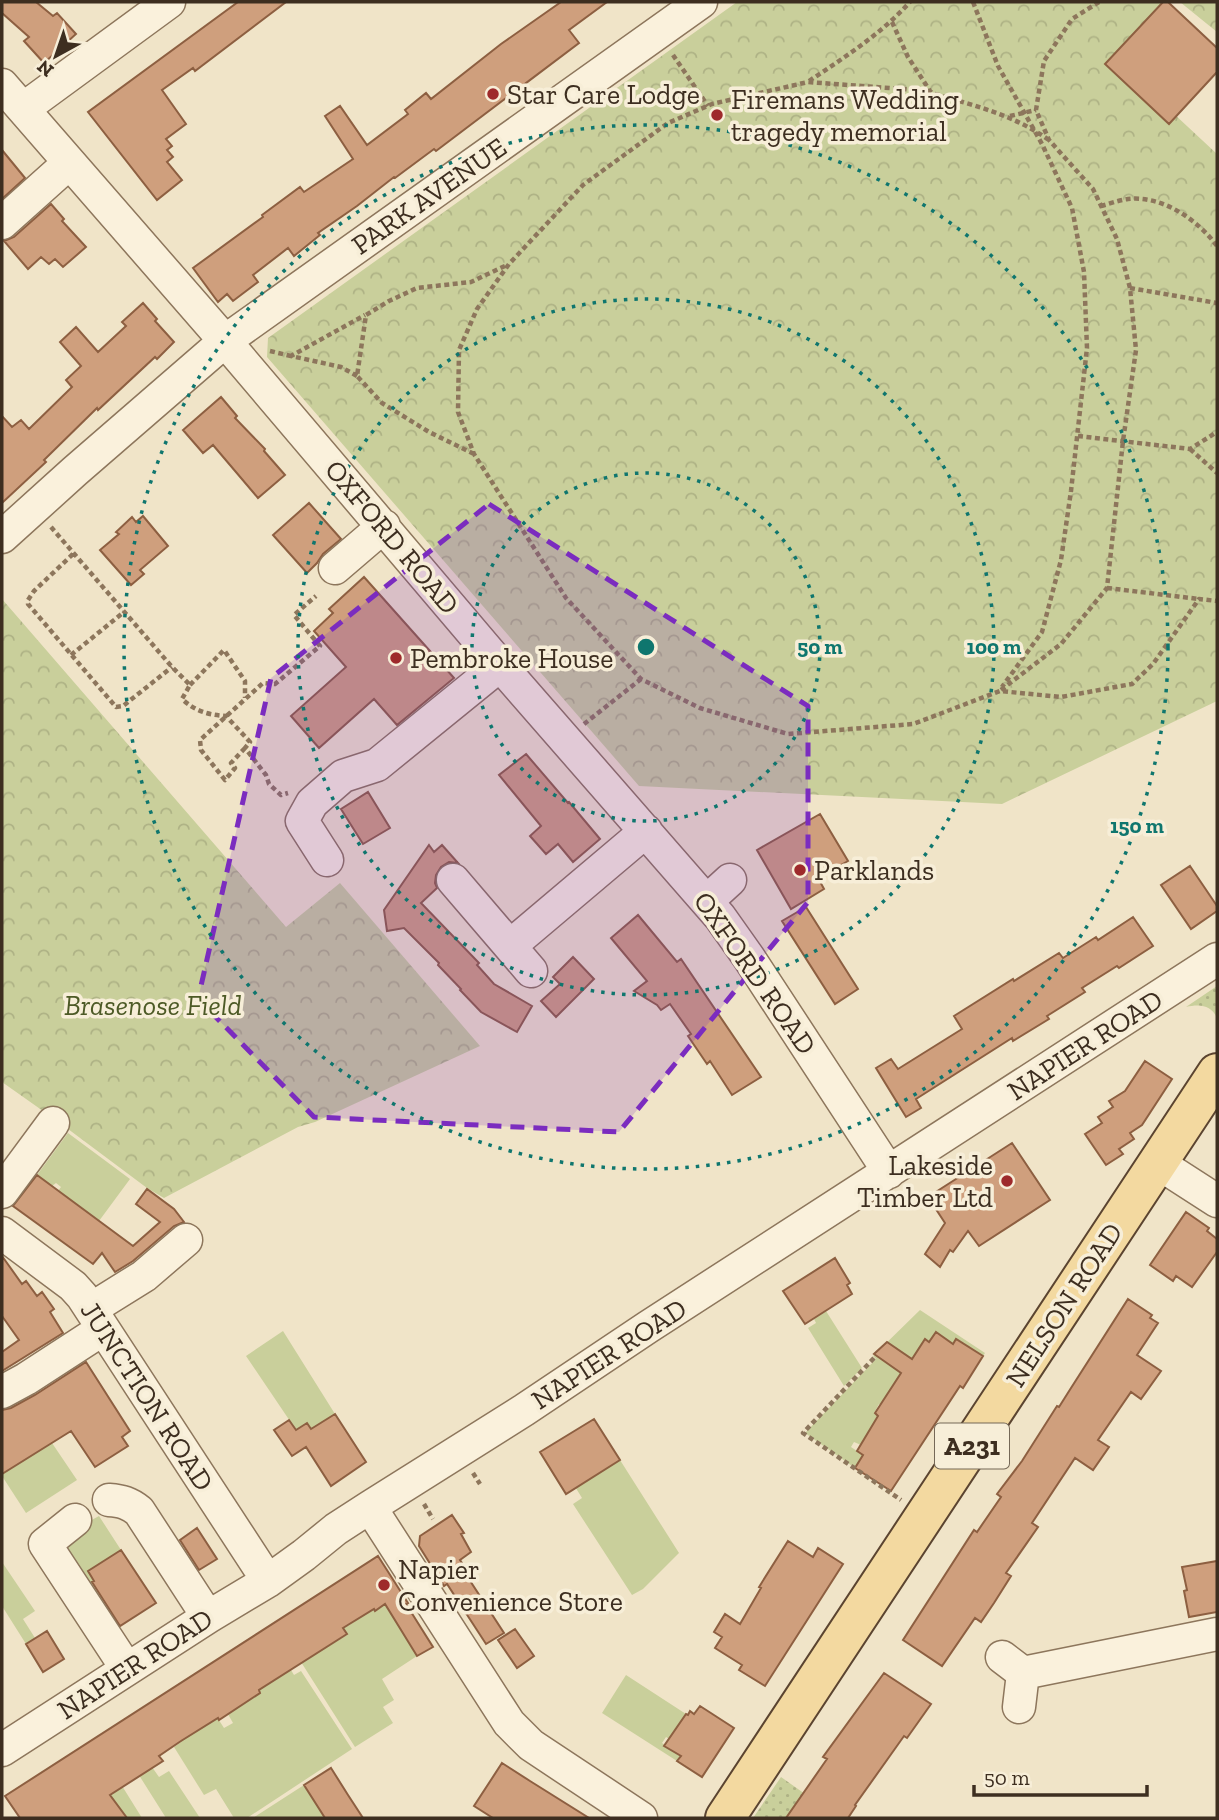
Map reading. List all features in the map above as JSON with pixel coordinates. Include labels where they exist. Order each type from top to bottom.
[{"type":"main road","name":"NELSON ROAD","points":[[725,1818],[1217,1073]]},
{"type":"street","points":[[23,109],[169,2]]},
{"type":"street","name":"PARK AVENUE","points":[[2,537],[225,341],[701,2]]},
{"type":"street","name":"OXFORD ROAD","points":[[2,85],[384,526],[500,665],[707,901],[738,940],[889,1172]]},
{"type":"street","points":[[2,223],[69,163]]},
{"type":"street","points":[[335,568],[384,526]]},
{"type":"street","points":[[327,860],[302,821],[312,803],[342,776],[377,765],[500,665]]},
{"type":"street","points":[[510,946],[646,831]]},
{"type":"street","points":[[453,880],[531,971]]},
{"type":"street","points":[[707,901],[730,880]]},
{"type":"street","name":"NAPIER ROAD","points":[[2,1749],[268,1581],[336,1529],[524,1410],[1217,959]]},
{"type":"street","points":[[2,1192],[53,1124]]},
{"type":"street","points":[[1158,1163],[1217,1201]]},
{"type":"street","name":"JUNCTION ROAD","points":[[2,1233],[73,1286],[268,1581]]},
{"type":"street","points":[[2,1392],[26,1380],[186,1240]]},
{"type":"street","points":[[109,1500],[131,1504],[139,1511],[208,1617]]},
{"type":"street","points":[[370,1507],[509,1723],[531,1745],[641,1818]]},
{"type":"street","points":[[75,1520],[45,1544],[127,1669]]},
{"type":"street","points":[[1019,1707],[1013,1665],[1161,1645],[1217,1634]]},
{"type":"path","points":[[808,82],[892,22],[910,2]]},
{"type":"path","points":[[973,2],[998,66],[1042,144],[1072,208],[1084,272],[1087,348],[1061,560],[1042,632],[1000,691]]},
{"type":"path","points":[[1049,140],[1036,110],[1044,61],[1072,19],[1099,2]]},
{"type":"path","points":[[892,22],[908,57],[930,91]]},
{"type":"path","points":[[659,33],[708,106]]},
{"type":"path","points":[[808,82],[930,91],[1009,117],[1033,128],[1049,140],[1093,189],[1117,239],[1130,288],[1136,349],[1107,588],[1061,644],[1000,691],[913,724],[788,734],[700,708],[641,679],[566,598],[474,454],[458,412],[459,350],[477,309],[509,264],[586,182],[668,123],[708,106],[808,82]]},
{"type":"path","points":[[1009,117],[1036,110]]},
{"type":"path","points":[[1101,206],[1130,199],[1162,203],[1192,220],[1217,246]]},
{"type":"path","points":[[474,454],[429,432],[382,403],[357,376],[341,367],[290,356],[389,300],[417,288],[471,282],[509,264]]},
{"type":"path","points":[[1130,288],[1217,303]]},
{"type":"path","points":[[357,376],[366,315]]},
{"type":"path","points":[[1189,449],[1217,432]]},
{"type":"path","points":[[1078,436],[1189,449],[1217,473]]},
{"type":"path","points":[[36,506],[74,554],[190,685]]},
{"type":"path","points":[[74,554],[34,592],[28,604],[116,707],[123,706],[172,667]]},
{"type":"path","points":[[1107,588],[1217,601]]},
{"type":"path","points":[[245,699],[245,681],[224,650],[190,685],[182,699],[190,707],[204,714],[226,716],[250,742],[231,763],[235,768],[225,780],[201,750],[200,740],[226,716],[263,683],[275,684],[320,646],[294,615],[316,596]]},
{"type":"path","points":[[1000,691],[1061,697],[1132,684],[1153,664],[1199,599]]},
{"type":"path","points":[[71,654],[124,612]]},
{"type":"path","points":[[567,740],[641,679]]},
{"type":"path","points":[[245,748],[266,775],[270,785],[281,795],[302,783],[317,799]]},
{"type":"path","points":[[874,1358],[803,1434],[910,1506]]},
{"type":"path","points":[[420,1499],[433,1518]]},
{"type":"highlighted area","points":[[489,504],[808,706],[808,902],[619,1132],[314,1117],[198,999],[271,678]]},
{"type":"green space","points":[[737,2],[1163,2],[1114,58],[1217,154],[1217,701],[1002,804],[639,786],[267,357],[268,338]]},
{"type":"green space","points":[[1180,2],[1217,2],[1217,32]]},
{"type":"green space","name":"Brasenose Field","points":[[2,599],[286,927],[340,883],[480,1046],[315,1122],[298,1127],[164,1198],[2,1082]]},
{"type":"green space","points":[[1217,986],[1217,1018],[1212,1010],[1204,1006],[1186,1007]]},
{"type":"green space","points":[[68,1133],[130,1179],[99,1221],[58,1191],[61,1187],[56,1183],[52,1186],[37,1175]]},
{"type":"green space","points":[[920,1310],[985,1353],[983,1356],[957,1339],[953,1344],[936,1332],[929,1342],[925,1340],[917,1351],[939,1366],[899,1375],[895,1383],[903,1419],[879,1404],[874,1413],[885,1420],[861,1445],[854,1442],[851,1447],[863,1455],[855,1468],[805,1433],[876,1359],[873,1356]]},
{"type":"green space","points":[[826,1311],[862,1368],[844,1386],[808,1328],[816,1323],[814,1319]]},
{"type":"green space","points":[[283,1331],[335,1414],[325,1420],[327,1453],[307,1423],[296,1430],[246,1356]]},
{"type":"green space","points":[[15,1432],[31,1456],[52,1443],[77,1480],[26,1513],[2,1476],[16,1465],[2,1443],[2,1440]]},
{"type":"green space","points":[[620,1460],[679,1553],[643,1589],[632,1595],[573,1504],[582,1498],[566,1472],[584,1482]]},
{"type":"green space","points":[[99,1516],[121,1550],[88,1572],[106,1599],[103,1601],[98,1594],[94,1596],[57,1539]]},
{"type":"green space","points":[[2,1562],[35,1611],[23,1619],[35,1638],[26,1644],[2,1606]]},
{"type":"green space","points":[[368,1599],[375,1611],[385,1604],[417,1656],[382,1679],[394,1700],[383,1707],[393,1723],[355,1747],[301,1662],[347,1635],[335,1616],[339,1613],[348,1626],[361,1617]]},
{"type":"green space","points":[[280,1652],[294,1675],[301,1671],[352,1749],[247,1818],[234,1818],[216,1789],[204,1795],[174,1747],[181,1742],[169,1724],[211,1708],[224,1728],[233,1723],[224,1707]]},
{"type":"green space","points":[[626,1675],[686,1714],[671,1740],[666,1737],[662,1743],[681,1756],[677,1761],[602,1713]]},
{"type":"green space","points":[[125,1753],[147,1760],[159,1777],[169,1771],[200,1818],[166,1818]]},
{"type":"green space","points":[[109,1765],[142,1818],[117,1818],[114,1814],[112,1798],[108,1796]]},
{"type":"green space","points":[[781,1777],[839,1818],[753,1818]]},
{"type":"green space","points":[[304,1785],[325,1818],[253,1818]]},
{"type":"building","points":[[2,2],[36,2],[53,16],[57,13],[76,34],[44,63],[24,41],[29,37],[2,13]]},
{"type":"building","points":[[238,2],[286,2],[195,71],[193,68],[162,90],[186,124],[166,139],[172,146],[167,150],[173,157],[167,162],[182,180],[157,200],[88,112]]},
{"type":"building","points":[[561,2],[607,2],[569,30],[579,43],[436,151],[434,149],[318,233],[320,235],[294,256],[288,248],[253,275],[258,282],[233,301],[227,294],[218,302],[193,268],[300,187],[304,192],[353,159],[325,116],[340,106],[367,145],[408,114],[405,110],[426,93],[431,99],[501,44]]},
{"type":"building","points":[[1163,2],[1168,2],[1217,48],[1217,72],[1169,124],[1105,64]]},
{"type":"building","points":[[2,150],[25,178],[2,199]]},
{"type":"building","points":[[51,204],[64,219],[62,221],[86,247],[63,267],[55,259],[49,264],[41,257],[28,269],[4,241],[14,237]]},
{"type":"building","points":[[143,303],[174,342],[98,410],[97,408],[44,460],[46,462],[2,503],[2,416],[12,427],[21,420],[29,429],[72,387],[66,380],[81,366],[60,342],[76,327],[98,352],[126,326],[122,322]]},
{"type":"building","points":[[221,397],[237,416],[235,418],[265,449],[285,475],[258,498],[213,445],[203,453],[183,430]]},
{"type":"building","points":[[309,503],[341,539],[323,554],[307,573],[273,535]]},
{"type":"building","points":[[143,516],[168,546],[140,570],[144,574],[131,585],[100,550],[119,534],[116,532],[132,517],[136,522]]},
{"type":"building","name":"Pembroke House","points":[[364,577],[454,678],[397,725],[374,699],[319,748],[291,716],[346,667],[314,631],[333,613],[329,609]]},
{"type":"building","points":[[526,754],[600,839],[573,862],[558,844],[546,854],[530,836],[541,826],[499,775]]},
{"type":"building","points":[[368,792],[390,828],[363,844],[341,809]]},
{"type":"building","name":"Parklands","points":[[820,814],[848,861],[818,878],[824,889],[791,909],[757,850]]},
{"type":"building","points":[[429,845],[434,852],[442,845],[458,863],[449,862],[441,867],[436,875],[437,888],[421,903],[479,963],[477,965],[494,984],[532,1006],[517,1032],[481,1012],[439,963],[404,928],[387,931],[384,910]]},
{"type":"building","points":[[1190,866],[1217,906],[1217,911],[1191,929],[1161,885]]},
{"type":"building","points":[[806,907],[858,989],[835,1004],[782,921]]},
{"type":"building","points":[[638,915],[677,962],[681,959],[761,1077],[732,1095],[710,1061],[707,1064],[688,1036],[691,1034],[670,1004],[661,1010],[634,991],[647,981],[611,938]]},
{"type":"building","points":[[1133,917],[1153,946],[1082,988],[1085,992],[1047,1016],[1049,1019],[1013,1041],[1012,1038],[916,1099],[921,1108],[906,1117],[876,1068],[891,1059],[898,1069],[962,1029],[954,1016],[1059,953],[1063,958],[1096,937],[1098,940]]},
{"type":"building","points":[[573,957],[594,979],[556,1017],[541,1001],[560,984],[553,977]]},
{"type":"building","points":[[1145,1061],[1172,1079],[1142,1125],[1130,1133],[1134,1139],[1119,1149],[1123,1154],[1106,1165],[1085,1134],[1102,1123],[1098,1117],[1113,1107],[1109,1101],[1125,1091]]},
{"type":"building","points":[[1012,1143],[1050,1200],[979,1246],[968,1231],[953,1252],[950,1250],[940,1267],[925,1254],[945,1223],[928,1197]]},
{"type":"building","points":[[37,1175],[133,1246],[160,1222],[136,1204],[147,1189],[174,1209],[184,1222],[174,1226],[133,1261],[115,1272],[102,1253],[93,1264],[13,1206]]},
{"type":"building","points":[[1186,1212],[1209,1228],[1207,1231],[1217,1239],[1217,1252],[1192,1287],[1176,1276],[1173,1281],[1150,1265]]},
{"type":"building","points":[[2,1256],[22,1284],[26,1281],[37,1296],[42,1292],[54,1309],[50,1312],[63,1333],[2,1371],[2,1352],[19,1340],[2,1316]]},
{"type":"building","points":[[835,1258],[850,1283],[847,1285],[852,1294],[805,1324],[783,1291]]},
{"type":"building","points":[[1128,1299],[1152,1315],[1150,1318],[1158,1323],[1137,1355],[1161,1371],[1141,1399],[1131,1392],[1098,1440],[1109,1447],[1093,1470],[1075,1458],[1032,1523],[1038,1527],[1006,1573],[1011,1576],[994,1603],[981,1622],[975,1618],[942,1666],[903,1640],[974,1530],[977,1532],[1001,1497],[997,1494],[1057,1406],[1059,1407]]},
{"type":"building","points":[[936,1332],[953,1344],[956,1339],[983,1356],[963,1388],[960,1386],[891,1491],[855,1468],[863,1455],[857,1451],[878,1416],[875,1413],[901,1373],[874,1354],[887,1342],[912,1359],[925,1339],[929,1342]]},
{"type":"building","points":[[86,1362],[130,1431],[122,1437],[128,1446],[95,1467],[71,1431],[2,1474],[2,1410],[35,1395]]},
{"type":"building","points":[[335,1414],[366,1462],[331,1486],[306,1447],[292,1456],[274,1430],[289,1420],[296,1430],[307,1423],[311,1429]]},
{"type":"building","points":[[594,1419],[620,1460],[566,1494],[540,1452]]},
{"type":"building","points":[[452,1515],[464,1533],[461,1534],[471,1552],[460,1560],[468,1572],[465,1573],[504,1633],[486,1644],[419,1546],[420,1536]]},
{"type":"building","points":[[197,1528],[217,1559],[199,1570],[180,1540]]},
{"type":"building","points":[[788,1541],[813,1557],[818,1548],[843,1564],[765,1686],[739,1670],[742,1665],[715,1648],[722,1637],[714,1632],[725,1614],[740,1624]]},
{"type":"building","points":[[121,1550],[156,1603],[120,1626],[88,1571]]},
{"type":"building","points":[[378,1556],[433,1647],[417,1656],[385,1604],[343,1628],[347,1634],[259,1690],[260,1693],[219,1720],[218,1718],[181,1741],[159,1756],[163,1761],[110,1795],[127,1818],[20,1818],[5,1796]]},
{"type":"building","points":[[1217,1561],[1217,1612],[1189,1617],[1182,1567]]},
{"type":"building","points":[[515,1629],[534,1656],[517,1668],[498,1640]]},
{"type":"building","points":[[47,1631],[64,1659],[43,1672],[26,1644]]},
{"type":"building","points":[[884,1673],[931,1704],[907,1738],[904,1736],[848,1818],[786,1818],[827,1759],[823,1757]]},
{"type":"building","points":[[700,1706],[734,1728],[702,1777],[677,1761],[681,1756],[664,1746],[686,1714],[690,1711],[694,1714]]},
{"type":"building","points":[[502,1763],[589,1818],[493,1818],[474,1806]]},
{"type":"building","points":[[331,1768],[363,1818],[325,1818],[304,1785]]},
{"type":"place","name":"Star Care Lodge","points":[[493,94]]},
{"type":"place","name":"Firemans Wedding tragedy memorial","points":[[717,115]]},
{"type":"place","name":"Pembroke House","points":[[396,658]]},
{"type":"place","name":"Parklands","points":[[800,870]]},
{"type":"place","name":"Lakeside Timber Ltd","points":[[1007,1181]]},
{"type":"place","name":"Napier Convenience Store","points":[[384,1585]]}]
